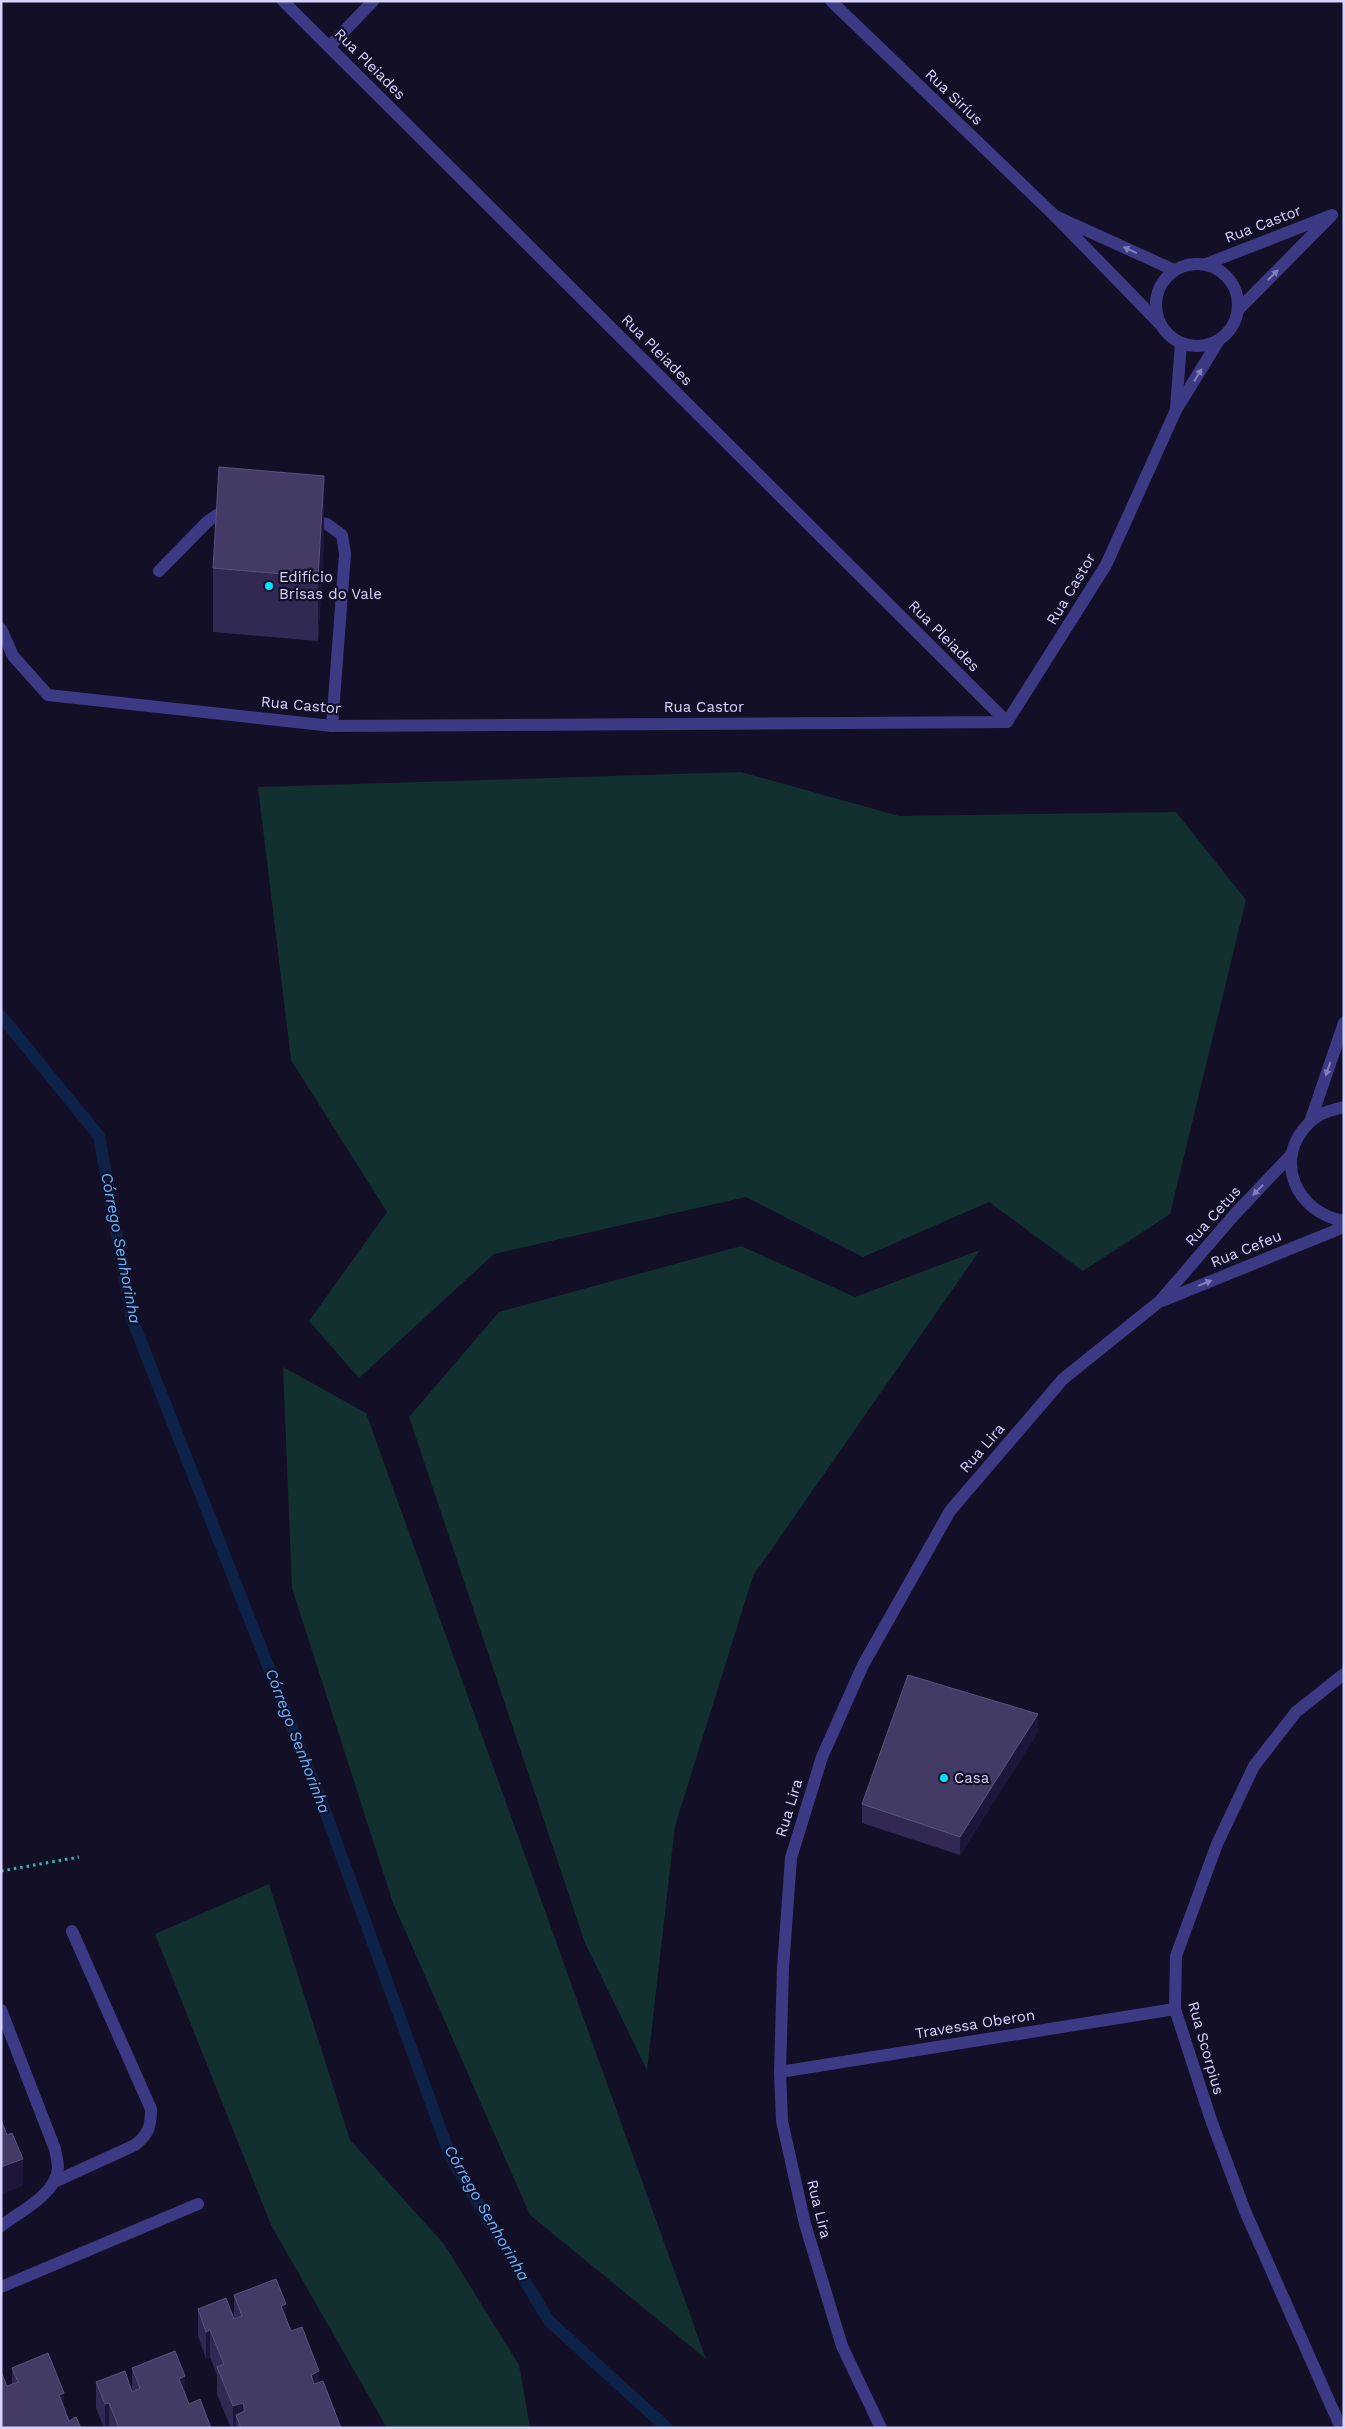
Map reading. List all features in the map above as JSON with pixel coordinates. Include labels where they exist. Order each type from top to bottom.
[{"type":"street","name":"Rua Pleiades","points":[[283,1],[1007,722]]},
{"type":"street","points":[[329,47],[373,1]]},
{"type":"street","name":"Rua Siríus","points":[[831,1],[1055,216],[1160,324]]},
{"type":"street","name":"Rua Castor","points":[[1206,264],[1338,213]]},
{"type":"street","name":"Rua Castor","points":[[1239,309],[1338,213]]},
{"type":"street","name":"Rua Siríus","points":[[1055,216],[1174,270]]},
{"type":"street","points":[[1206,264],[1227,276],[1235,286],[1239,309],[1236,322],[1229,333],[1207,346],[1181,343],[1169,335],[1160,324],[1156,312],[1156,300],[1165,278],[1174,270],[1184,265],[1206,264]]},
{"type":"street","name":"Rua Castor","points":[[1,629],[13,656],[48,695],[332,726],[1007,722],[1106,565],[1176,410],[1219,340]]},
{"type":"street","name":"Rua Castor","points":[[1176,410],[1181,343]]},
{"type":"street","points":[[159,571],[208,521],[227,513],[247,515]]},
{"type":"street","points":[[297,520],[326,524],[342,535],[345,554],[332,726]]},
{"type":"street","points":[[1310,1122],[1344,1023]]},
{"type":"street","points":[[1344,1107],[1326,1112],[1310,1122],[1298,1136],[1292,1154],[1291,1170],[1296,1186],[1304,1200],[1316,1212],[1344,1221]]},
{"type":"street","name":"Rua Cetus","points":[[1160,1302],[1235,1214],[1292,1154]]},
{"type":"street","name":"Rua Cefeu","points":[[1160,1302],[1344,1227]]},
{"type":"street","name":"Rua Lira","points":[[881,2428],[842,2346],[805,2224],[782,2121],[780,2072],[783,1968],[791,1858],[822,1757],[862,1665],[950,1511],[1063,1379],[1160,1302]]},
{"type":"street","name":"Rua Scorpius","points":[[1342,2428],[1245,2211],[1210,2120],[1175,2008],[1176,1956],[1217,1844],[1254,1766],[1296,1712],[1344,1674]]},
{"type":"street","points":[[1,2226],[44,2193],[54,2182],[135,2145],[146,2136],[151,2124],[151,2109],[72,1931]]},
{"type":"street","name":"Travessa Oberon","points":[[780,2072],[1175,2008]]},
{"type":"street","points":[[1,2010],[55,2149],[58,2169],[54,2182]]},
{"type":"street","points":[[1,2287],[198,2204]]},
{"type":"path","points":[[1,1871],[80,1857]]},
{"type":"green space","points":[[741,772],[899,816],[1176,812],[1246,900],[1170,1214],[1083,1271],[989,1202],[863,1257],[746,1197],[494,1254],[359,1378],[309,1321],[387,1212],[291,1060],[258,787]]},
{"type":"green space","points":[[741,1246],[855,1297],[980,1250],[753,1576],[675,1826],[647,2070],[585,1943],[409,1417],[499,1312]]},
{"type":"green space","points":[[283,1367],[366,1413],[706,2359],[530,2215],[393,1903],[292,1588]]},
{"type":"green space","points":[[269,1884],[350,2140],[444,2244],[519,2365],[530,2428],[387,2428],[271,2225],[155,1934]]},
{"type":"building","points":[[219,467],[324,476],[318,577],[213,568]]},
{"type":"building","name":"Casa","points":[[908,1675],[1038,1714],[960,1837],[862,1804]]},
{"type":"building","points":[[1,2120],[7,2135],[12,2133],[23,2159],[1,2167]]},
{"type":"building","points":[[276,2279],[286,2304],[281,2306],[291,2331],[302,2327],[319,2371],[311,2375],[314,2384],[323,2381],[341,2428],[241,2428],[236,2415],[245,2411],[243,2403],[233,2406],[217,2367],[224,2364],[210,2330],[206,2332],[198,2309],[226,2298],[234,2319],[242,2316],[234,2295]]},
{"type":"building","points":[[175,2351],[185,2376],[179,2379],[189,2404],[200,2399],[211,2428],[119,2428],[109,2403],[105,2404],[96,2382],[125,2371],[132,2392],[140,2388],[132,2368]]},
{"type":"building","points":[[48,2353],[64,2393],[59,2395],[69,2421],[76,2417],[81,2428],[1,2428],[1,2372],[7,2386],[18,2382],[12,2368]]},
{"type":"waterway","name":"Córrego Senhorinha","points":[[1,1016],[99,1136],[132,1319],[328,1819],[451,2158],[549,2321],[667,2428]]},
{"type":"place","name":"Edifício Brisas do Vale","points":[[269,586]]},
{"type":"place","name":"Casa","points":[[944,1778]]}]
